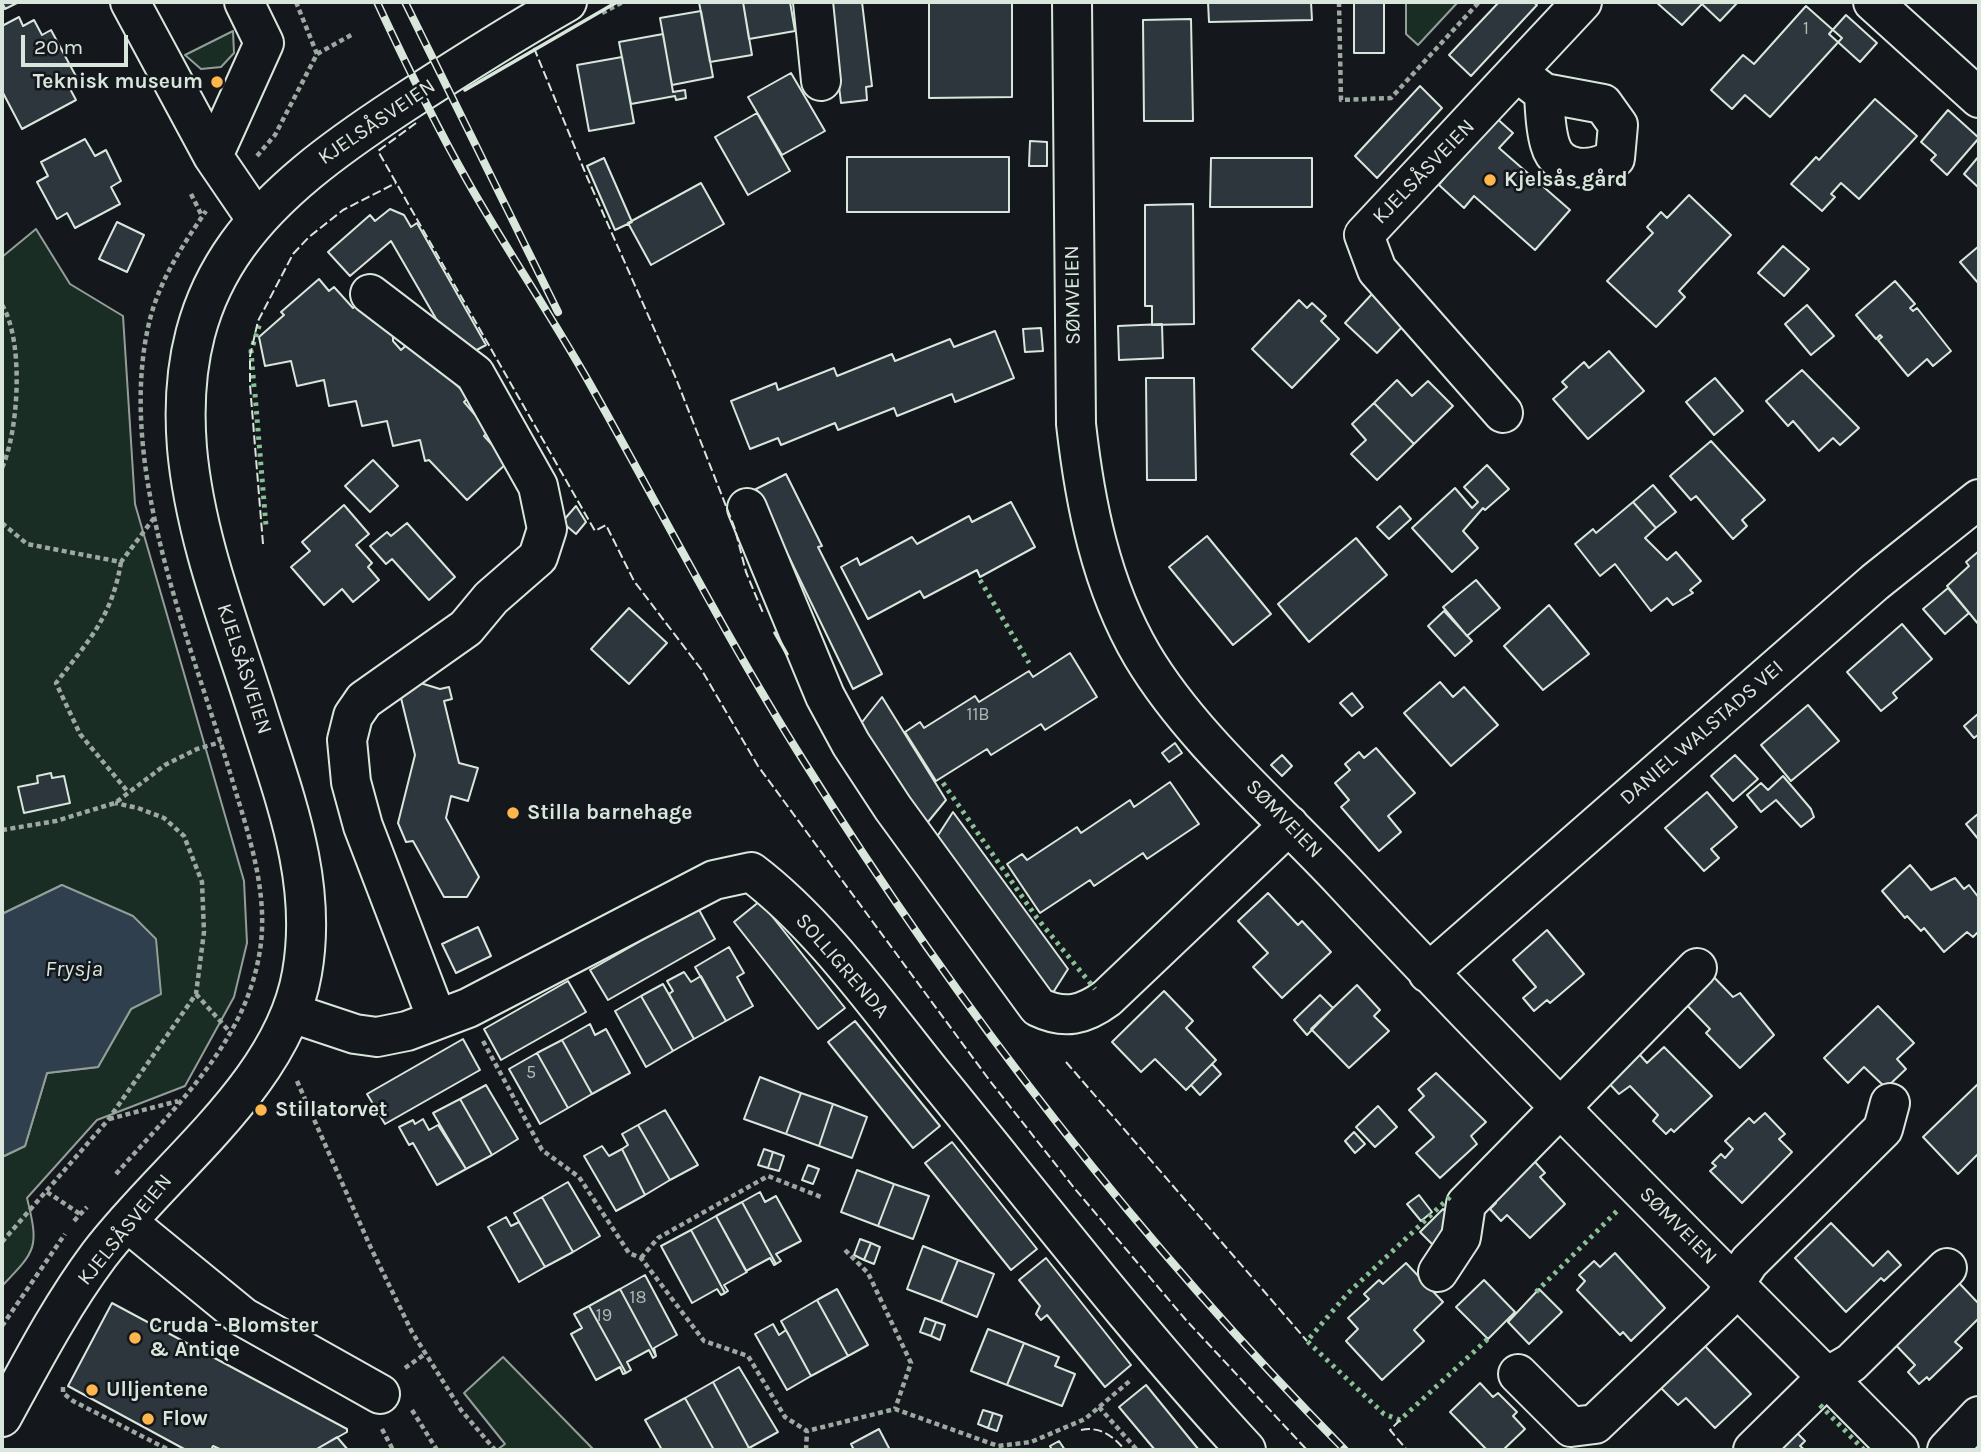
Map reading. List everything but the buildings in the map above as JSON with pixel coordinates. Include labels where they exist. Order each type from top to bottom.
[{"type":"street","points":[[130,2],[213,156],[256,219]]},
{"type":"street","points":[[213,156],[264,43],[244,2]]},
{"type":"street","points":[[813,2],[821,81]]},
{"type":"street","name":"SØMVEIEN","points":[[1072,2],[1076,424],[1081,472],[1106,576],[1122,617],[1144,658],[1194,724],[1428,973],[1899,1450]]},
{"type":"street","name":"KJELSÅSVEIEN","points":[[1503,413],[1377,270],[1364,235],[1531,83],[1582,2]]},
{"type":"street","points":[[1873,2],[1979,98]]},
{"type":"street","name":"KJELSÅSVEIEN","points":[[2,1417],[69,1299],[127,1223],[248,1084],[282,1035],[292,1013],[307,938],[302,860],[212,567],[188,454],[185,401],[198,319],[230,253],[256,219],[290,185],[361,131],[492,45],[581,11]]},
{"type":"street","points":[[370,294],[475,374],[538,486],[547,529],[538,557],[491,598],[466,628],[365,700],[353,716],[347,740],[351,782],[363,827],[452,1014]]},
{"type":"street","name":"DANIEL WALSTADS VEI","points":[[1428,973],[1875,582],[1979,499]]},
{"type":"street","points":[[747,508],[825,696],[851,744],[893,808],[1038,1007],[1053,1014],[1078,1015],[1089,1012],[1107,999],[1289,825]]},
{"type":"street","name":"SOLLIGRENDA","points":[[292,1013],[341,1031],[377,1037],[407,1031],[452,1014],[714,880],[751,872],[773,889],[849,971],[1161,1355],[1246,1450]]},
{"type":"street","points":[[1438,1272],[1461,1237],[1466,1204],[1697,968]]},
{"type":"street","points":[[1518,1374],[1570,1427],[1595,1424],[1723,1302],[1749,1262],[1883,1129],[1890,1103]]},
{"type":"street","points":[[127,1223],[243,1317],[396,1402]]},
{"type":"street","points":[[1753,1450],[1827,1377],[1851,1363],[1947,1268]]},
{"type":"street","points":[[1947,1450],[1979,1416]]},
{"type":"path","points":[[296,2],[317,54]]},
{"type":"path","points":[[581,11],[623,2]]},
{"type":"path","points":[[1339,2],[1341,100],[1391,98],[1479,2]]},
{"type":"path","points":[[2,305],[14,342],[15,396],[9,448],[2,468]]},
{"type":"path","points":[[128,792],[80,734],[56,683],[103,623],[117,589],[121,562],[155,518]]},
{"type":"path","points":[[2,523],[27,544],[121,562]]},
{"type":"path","points":[[2,830],[57,821],[115,803],[165,765],[197,749],[221,742],[247,830],[263,904],[259,960],[252,984],[230,1032],[206,1072],[180,1101],[108,1120]]},
{"type":"path","points":[[2,1242],[47,1192],[77,1152],[108,1120],[196,994],[204,932],[202,882],[184,836],[164,818],[115,803]]},
{"type":"path","points":[[196,994],[230,1032]]},
{"type":"path","points":[[452,1014],[495,1067],[542,1150],[579,1177],[629,1253],[641,1258],[704,1341],[748,1356],[785,1417],[807,1431],[895,1409],[998,1446],[1031,1443],[1085,1419],[1161,1355]]},
{"type":"path","points":[[292,1075],[303,1089],[370,1246],[425,1354],[461,1410],[495,1450]]},
{"type":"path","points":[[641,1258],[659,1238],[768,1176],[821,1197]]},
{"type":"path","points":[[47,1192],[80,1214]]},
{"type":"path","points":[[845,1250],[868,1273],[911,1363],[895,1409]]},
{"type":"path","points":[[410,1363],[425,1354]]},
{"type":"path","points":[[69,1374],[63,1393],[73,1401],[169,1450]]},
{"type":"path","points":[[396,1402],[437,1450]]},
{"type":"path","points":[[1098,1407],[1137,1450]]},
{"type":"path","points":[[806,1450],[807,1431]]},
{"type":"green space","points":[[1406,2],[1458,2],[1418,45],[1406,34]]},
{"type":"green space","points":[[233,31],[234,53],[221,67],[201,69],[185,55]]},
{"type":"green space","points":[[36,229],[70,284],[123,316],[135,504],[244,881],[247,943],[234,997],[185,1086],[97,1120],[27,1198],[33,1227],[32,1247],[22,1264],[2,1286],[2,1157],[25,1146],[47,1073],[98,1067],[131,1009],[62,885],[2,914],[2,257]]},
{"type":"green space","points":[[503,1357],[594,1450],[497,1450],[505,1444],[464,1393]]},
{"type":"water","name":"Frysja","points":[[62,885],[133,916],[156,939],[161,994],[131,1009],[98,1067],[47,1073],[25,1146],[2,1157],[2,914]]},
{"type":"railway","points":[[377,2],[468,182],[580,366],[749,670],[862,852],[989,1032],[1124,1206],[1269,1371],[1345,1450]]},
{"type":"railway","points":[[405,2],[558,312]]},
{"type":"hedge","points":[[254,387],[251,351],[260,323]]},
{"type":"hedge","points":[[255,394],[266,526]]},
{"type":"hedge","points":[[980,580],[1029,663]]},
{"type":"hedge","points":[[943,783],[1037,918],[1095,989]]},
{"type":"hedge","points":[[1450,1197],[1348,1293],[1307,1341],[1384,1414],[1400,1420],[1491,1336]]},
{"type":"hedge","points":[[1536,1292],[1617,1211]]},
{"type":"hedge","points":[[1820,1405],[1864,1450]]},
{"type":"fence","points":[[534,48],[587,177],[675,376],[735,529],[746,572],[763,613]]},
{"type":"fence","points":[[416,123],[378,151],[595,531],[606,525],[634,581],[701,669],[758,766],[990,1081],[1075,1189],[1186,1320],[1307,1450]]},
{"type":"fence","points":[[263,544],[250,385],[250,356],[258,321],[293,254],[309,237],[343,210],[396,183]]},
{"type":"fence","points":[[1066,1062],[1307,1341]]},
{"type":"fence","points":[[1400,1420],[1390,1430],[1407,1450]]},
{"type":"fence","points":[[1081,1430],[1094,1429],[1106,1433],[1125,1450]]},
{"type":"wall","points":[[465,90],[617,2]]},
{"type":"wall","points":[[775,633],[787,654]]},
{"type":"place","name":"Teknisk museum","points":[[217,82]]},
{"type":"place","name":"Kjelsås gård","points":[[1490,180]]},
{"type":"place","name":"Stilla barnehage","points":[[513,813]]},
{"type":"place","name":"Stillatorvet","points":[[261,1110]]},
{"type":"place","name":"Cruda - Blomster & Antiqe","points":[[135,1338]]},
{"type":"place","name":"Ulljentene","points":[[92,1390]]},
{"type":"place","name":"Flow","points":[[148,1419]]}]
